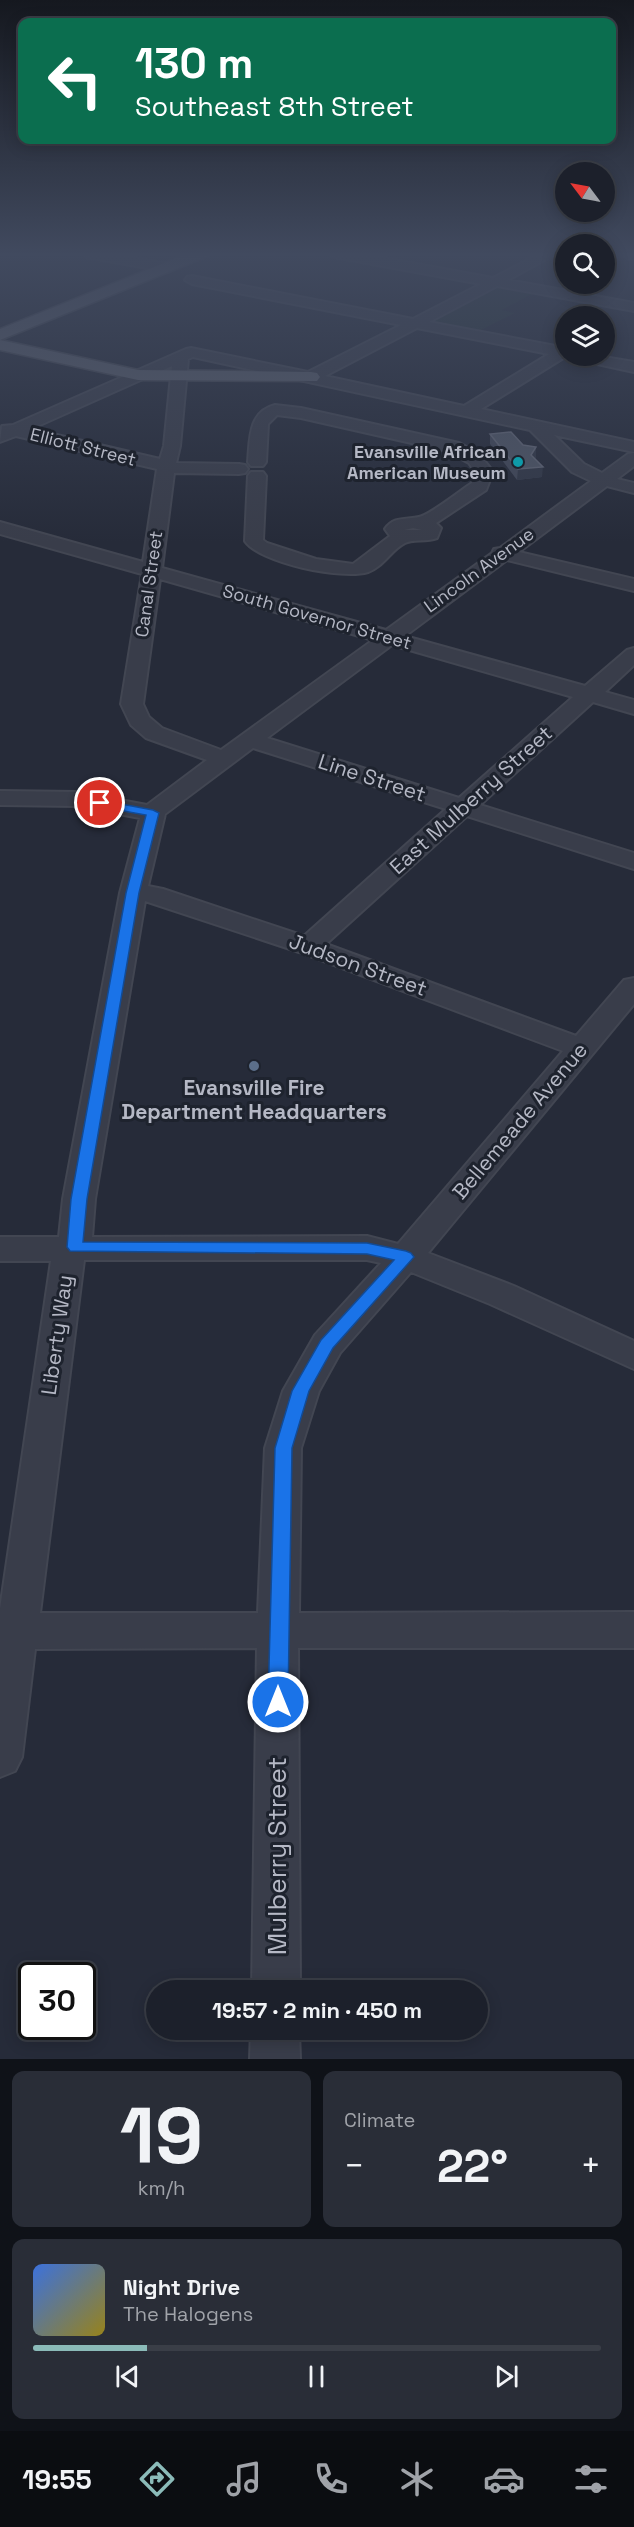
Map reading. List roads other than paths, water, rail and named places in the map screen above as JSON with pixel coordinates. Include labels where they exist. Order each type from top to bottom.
[{"type":"main road","points":[[19,349],[138,375],[311,377]]},
{"type":"street","points":[[311,377],[366,349]]},
{"type":"street","points":[[5,431],[191,352],[634,447]]},
{"type":"street","name":"Canal Street","points":[[181,356],[172,446],[166,467],[155,536],[132,704],[139,720],[154,732],[222,758]]},
{"type":"street","points":[[467,411],[555,361]]},
{"type":"street","points":[[615,363],[634,367]]},
{"type":"street","points":[[275,410],[302,413],[453,447],[475,459],[484,472],[484,479],[480,486],[423,523],[432,528],[430,534],[418,538],[403,537],[365,566],[353,570],[338,569],[260,548],[254,541],[260,469],[260,424],[262,419],[275,410]]},
{"type":"street","points":[[536,426],[578,468],[602,480],[634,488]]},
{"type":"street","name":"Elliott Street","points":[[5,431],[185,470],[260,469]]},
{"type":"street","name":"Lincoln Avenue","points":[[153,813],[222,758],[634,458]]},
{"type":"street","name":"South Governor Street","points":[[0,528],[634,707]]},
{"type":"street","points":[[501,553],[634,585]]},
{"type":"street","name":"East Mulberry Street","points":[[308,946],[634,654]]},
{"type":"street","name":"Line Street","points":[[248,739],[634,861]]},
{"type":"street","points":[[0,798],[77,799],[153,813]]},
{"type":"street","name":"Liberty Way","points":[[0,1757],[9,1631],[68,1254],[75,1247],[79,1199],[133,893],[153,813]]},
{"type":"street","name":"Judson Street","points":[[133,893],[154,894],[308,946],[581,1048]]},
{"type":"street","name":"Bellemeade Avenue","points":[[406,1257],[634,986]]},
{"type":"street","points":[[0,1249],[367,1248],[406,1257],[443,1270],[634,1356]]},
{"type":"street","name":"Mulberry Street","points":[[276,1980],[278,1632],[284,1448],[301,1391],[327,1344],[406,1257]]},
{"type":"street","points":[[9,1631],[634,1630]]},
{"type":"street","points":[[275,2040],[275,2059]]},
{"type":"place","name":"Evansville African American Museum","points":[[518,462]]},
{"type":"place","name":"Evansville Fire Department Headquarters","points":[[254,1066]]}]
